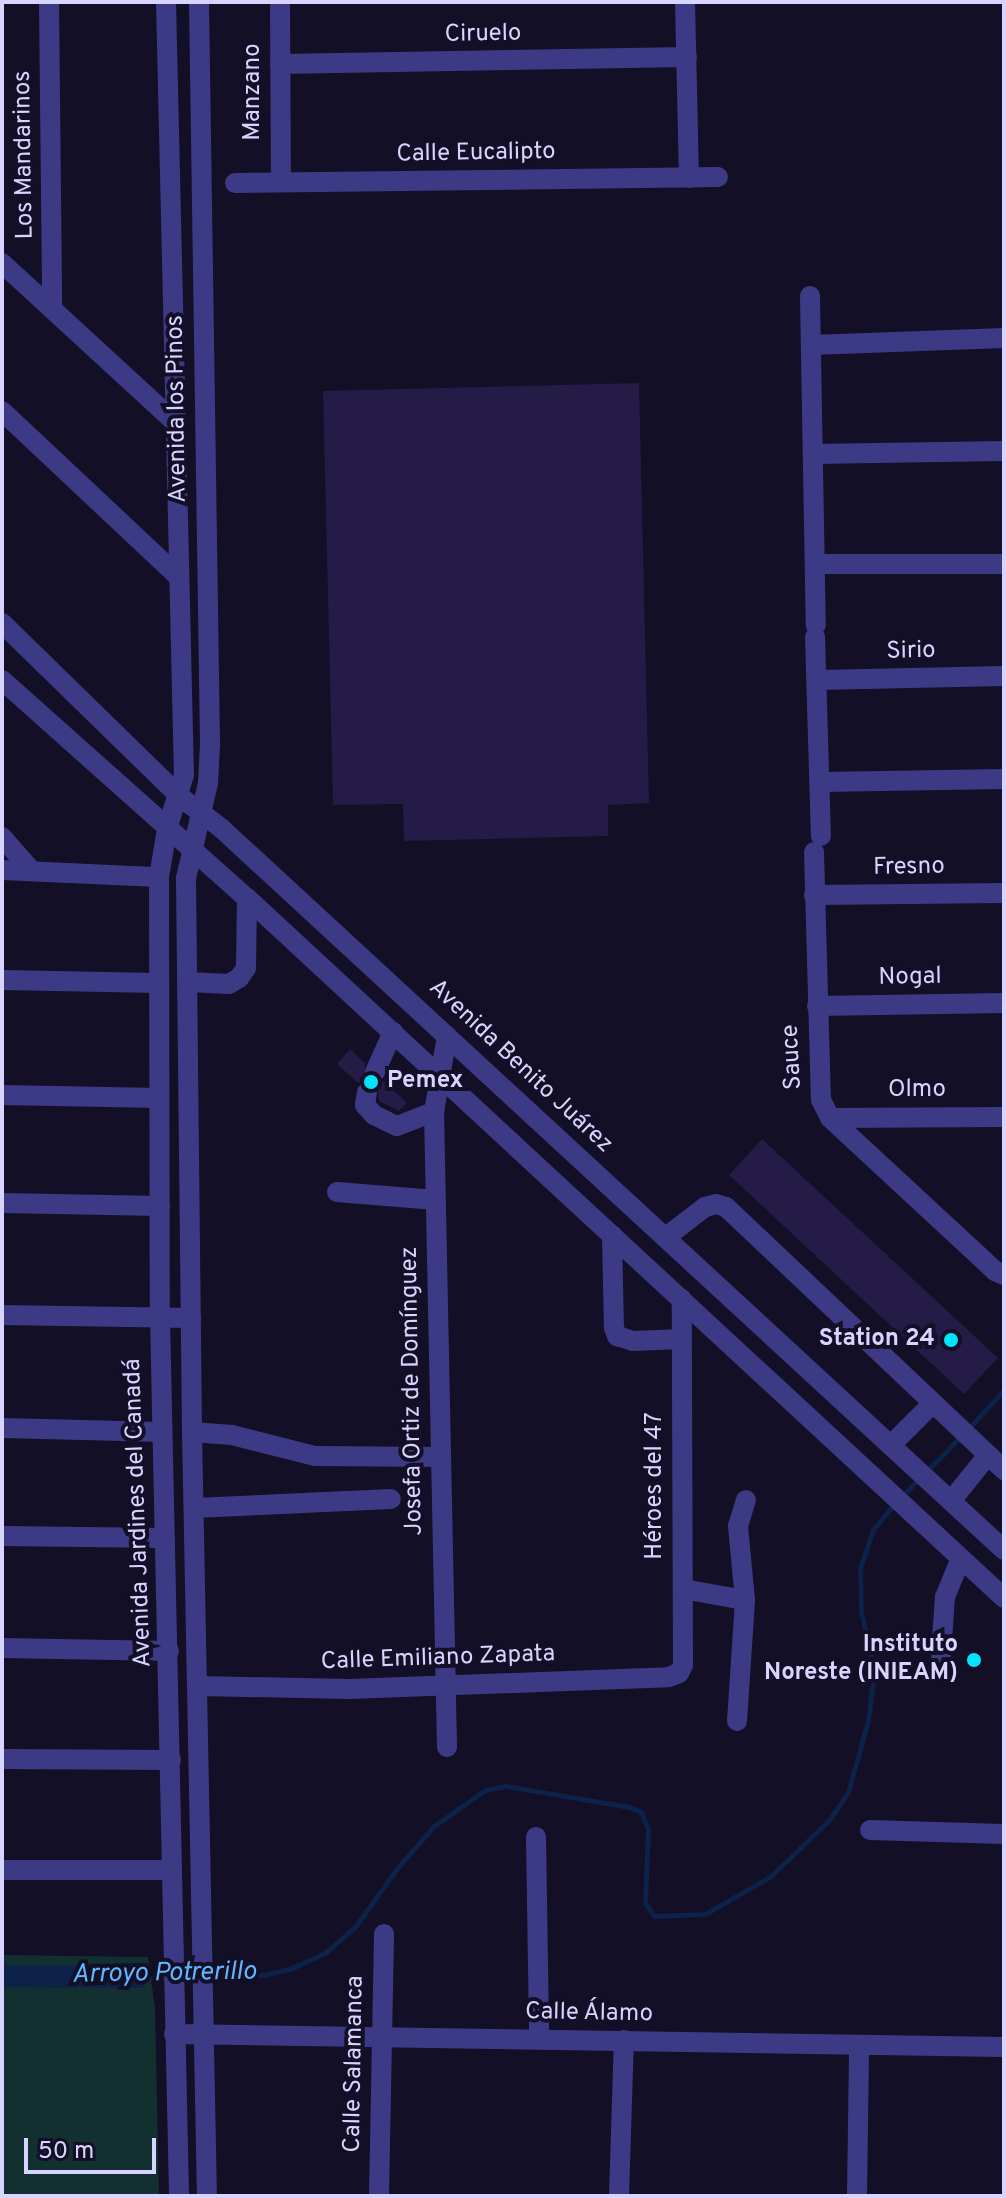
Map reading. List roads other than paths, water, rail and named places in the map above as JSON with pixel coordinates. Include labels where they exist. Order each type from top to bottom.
[{"type":"street","name":"Los Mandarinos","points":[[49,2],[52,308]]},
{"type":"street","name":"Avenida los Pinos","points":[[166,2],[184,775],[179,796]]},
{"type":"street","name":"Avenida los Pinos","points":[[191,849],[202,815],[210,745],[199,2]]},
{"type":"street","name":"Manzano","points":[[280,2],[281,182]]},
{"type":"street","points":[[685,2],[689,178]]},
{"type":"street","name":"Ciruelo","points":[[280,64],[687,57]]},
{"type":"street","name":"Calle Eucalipto","points":[[235,183],[718,177]]},
{"type":"street","points":[[2,263],[174,421]]},
{"type":"street","name":"Sauce","points":[[810,296],[820,782],[814,895],[821,1100],[830,1118]]},
{"type":"street","points":[[811,345],[1004,338]]},
{"type":"street","points":[[2,411],[178,576]]},
{"type":"street","points":[[813,454],[1004,451]]},
{"type":"street","points":[[815,564],[1004,564]]},
{"type":"street","name":"Avenida Benito Juárez","points":[[2,623],[179,796],[221,828],[1004,1550]]},
{"type":"street","name":"Sirio","points":[[818,680],[1004,676]]},
{"type":"street","points":[[2,680],[247,898],[1004,1598]]},
{"type":"street","points":[[820,782],[1004,779]]},
{"type":"street","name":"Avenida Jardines del Canadá","points":[[179,796],[167,829],[159,877],[158,983],[160,1317],[179,2196]]},
{"type":"street","points":[[2,837],[31,870]]},
{"type":"street","points":[[191,849],[186,878],[192,1432],[207,2196]]},
{"type":"street","points":[[2,870],[159,877]]},
{"type":"street","name":"Fresno","points":[[814,895],[1004,893]]},
{"type":"street","points":[[187,982],[229,984],[239,978],[246,968],[247,898]]},
{"type":"street","points":[[2,980],[158,983]]},
{"type":"street","name":"Nogal","points":[[817,1006],[1004,1003]]},
{"type":"street","points":[[393,1032],[371,1082],[365,1105],[374,1115],[397,1126],[434,1112]]},
{"type":"street","name":"Josefa Ortiz de Domínguez","points":[[447,1036],[434,1112],[447,1747]]},
{"type":"street","points":[[2,1095],[159,1098]]},
{"type":"street","name":"Olmo","points":[[830,1118],[1004,1117]]},
{"type":"street","points":[[830,1118],[995,1271],[1004,1275]]},
{"type":"street","points":[[337,1192],[436,1200]]},
{"type":"street","points":[[2,1203],[160,1206]]},
{"type":"street","points":[[666,1237],[705,1207],[716,1204],[726,1207],[1004,1470]]},
{"type":"street","points":[[612,1235],[614,1328],[617,1336],[633,1341],[681,1339]]},
{"type":"street","name":"Héroes del 47","points":[[679,1673],[683,1665],[682,1299]]},
{"type":"street","points":[[2,1315],[191,1318]]},
{"type":"street","points":[[897,1449],[938,1408]]},
{"type":"street","points":[[2,1428],[162,1432]]},
{"type":"street","points":[[192,1432],[232,1435],[315,1456],[440,1457]]},
{"type":"street","points":[[945,1496],[984,1452]]},
{"type":"street","points":[[194,1508],[391,1499]]},
{"type":"street","points":[[737,1721],[745,1600],[738,1526],[746,1500]]},
{"type":"street","points":[[2,1536],[165,1538]]},
{"type":"street","points":[[941,1655],[945,1597],[961,1558]]},
{"type":"street","points":[[683,1589],[745,1600]]},
{"type":"street","points":[[2,1648],[169,1651]]},
{"type":"street","name":"Calle Emiliano Zapata","points":[[197,1686],[349,1689],[669,1677],[679,1673]]},
{"type":"street","points":[[2,1759],[171,1760]]},
{"type":"street","points":[[870,1830],[1004,1834]]},
{"type":"street","points":[[536,1837],[539,2039]]},
{"type":"street","points":[[2,1870],[172,1870]]},
{"type":"street","name":"Calle Salamanca","points":[[379,2196],[384,1934]]},
{"type":"street","name":"Calle Álamo","points":[[174,2034],[1004,2047]]},
{"type":"street","points":[[619,2196],[624,2040]]},
{"type":"street","points":[[857,2196],[859,2045]]},
{"type":"water","points":[[2,1965],[141,1966],[145,1988],[2,1987]]},
{"type":"waterway","name":"Arroyo Potrerillo","points":[[969,1428],[1004,1390]]},
{"type":"waterway","name":"Arroyo Potrerillo","points":[[927,1471],[962,1435]]},
{"type":"waterway","name":"Arroyo Potrerillo","points":[[902,1496],[920,1478]]},
{"type":"waterway","name":"Arroyo Potrerillo","points":[[208,1978],[263,1975],[290,1969],[326,1952],[355,1927],[398,1867],[434,1826],[485,1790],[506,1786],[629,1807],[641,1812],[648,1829],[645,1903],[654,1916],[705,1914],[771,1876],[830,1819],[848,1792],[868,1721],[873,1681],[861,1612],[860,1568],[873,1530],[895,1503]]},
{"type":"waterway","name":"Arroyo Potrerillo","points":[[136,1978],[170,1978]]},
{"type":"place","name":"Pemex","points":[[371,1082]]},
{"type":"place","name":"Station 24","points":[[951,1340]]},
{"type":"place","name":"Instituto Noreste (INIEAM)","points":[[974,1660]]}]
